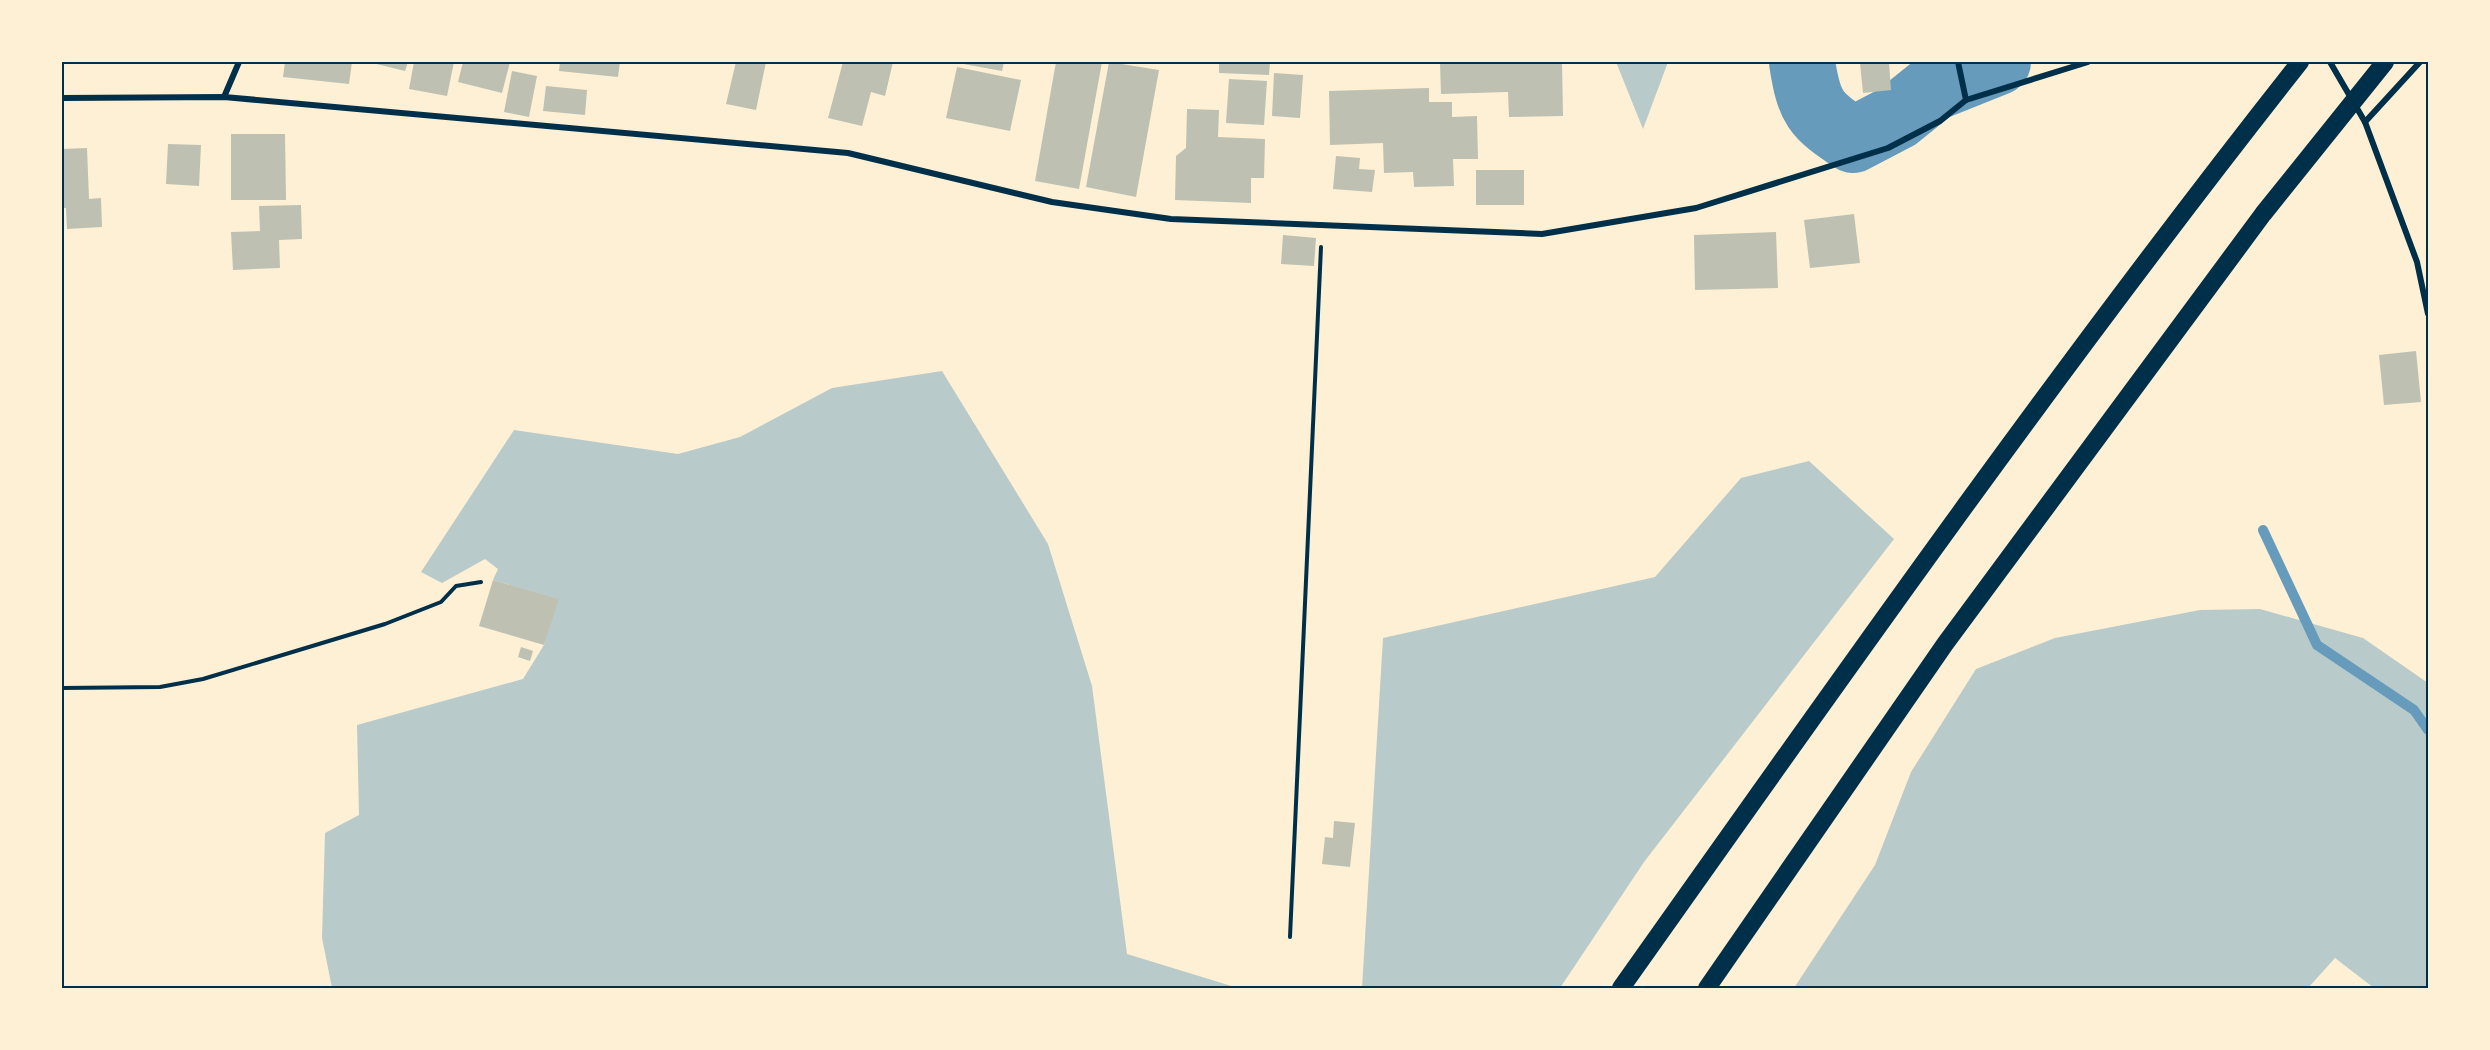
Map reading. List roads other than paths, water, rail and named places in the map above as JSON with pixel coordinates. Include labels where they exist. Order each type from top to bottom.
[{"type":"highway","points":[[1621,988],[1910,581],[2212,173],[2300,62]]},
{"type":"highway","points":[[1707,988],[1945,644],[2263,214],[2385,62]]},
{"type":"street","points":[[224,97],[240,62]]},
{"type":"street","points":[[1958,62],[1966,100]]},
{"type":"street","points":[[62,98],[224,97],[848,153],[1077,207],[1171,219],[1542,234],[1696,208],[1888,148],[1940,121],[1966,100],[2088,62]]},
{"type":"street","points":[[2330,62],[2365,122],[2417,262],[2428,314]]},
{"type":"street","points":[[2365,122],[2420,62]]},
{"type":"waterway","points":[[1802,62],[1808,90],[1816,109],[1830,124],[1853,140],[1897,117],[1933,88],[1998,62]]},
{"type":"waterway","points":[[2263,530],[2317,645],[2414,710],[2428,730]]}]
